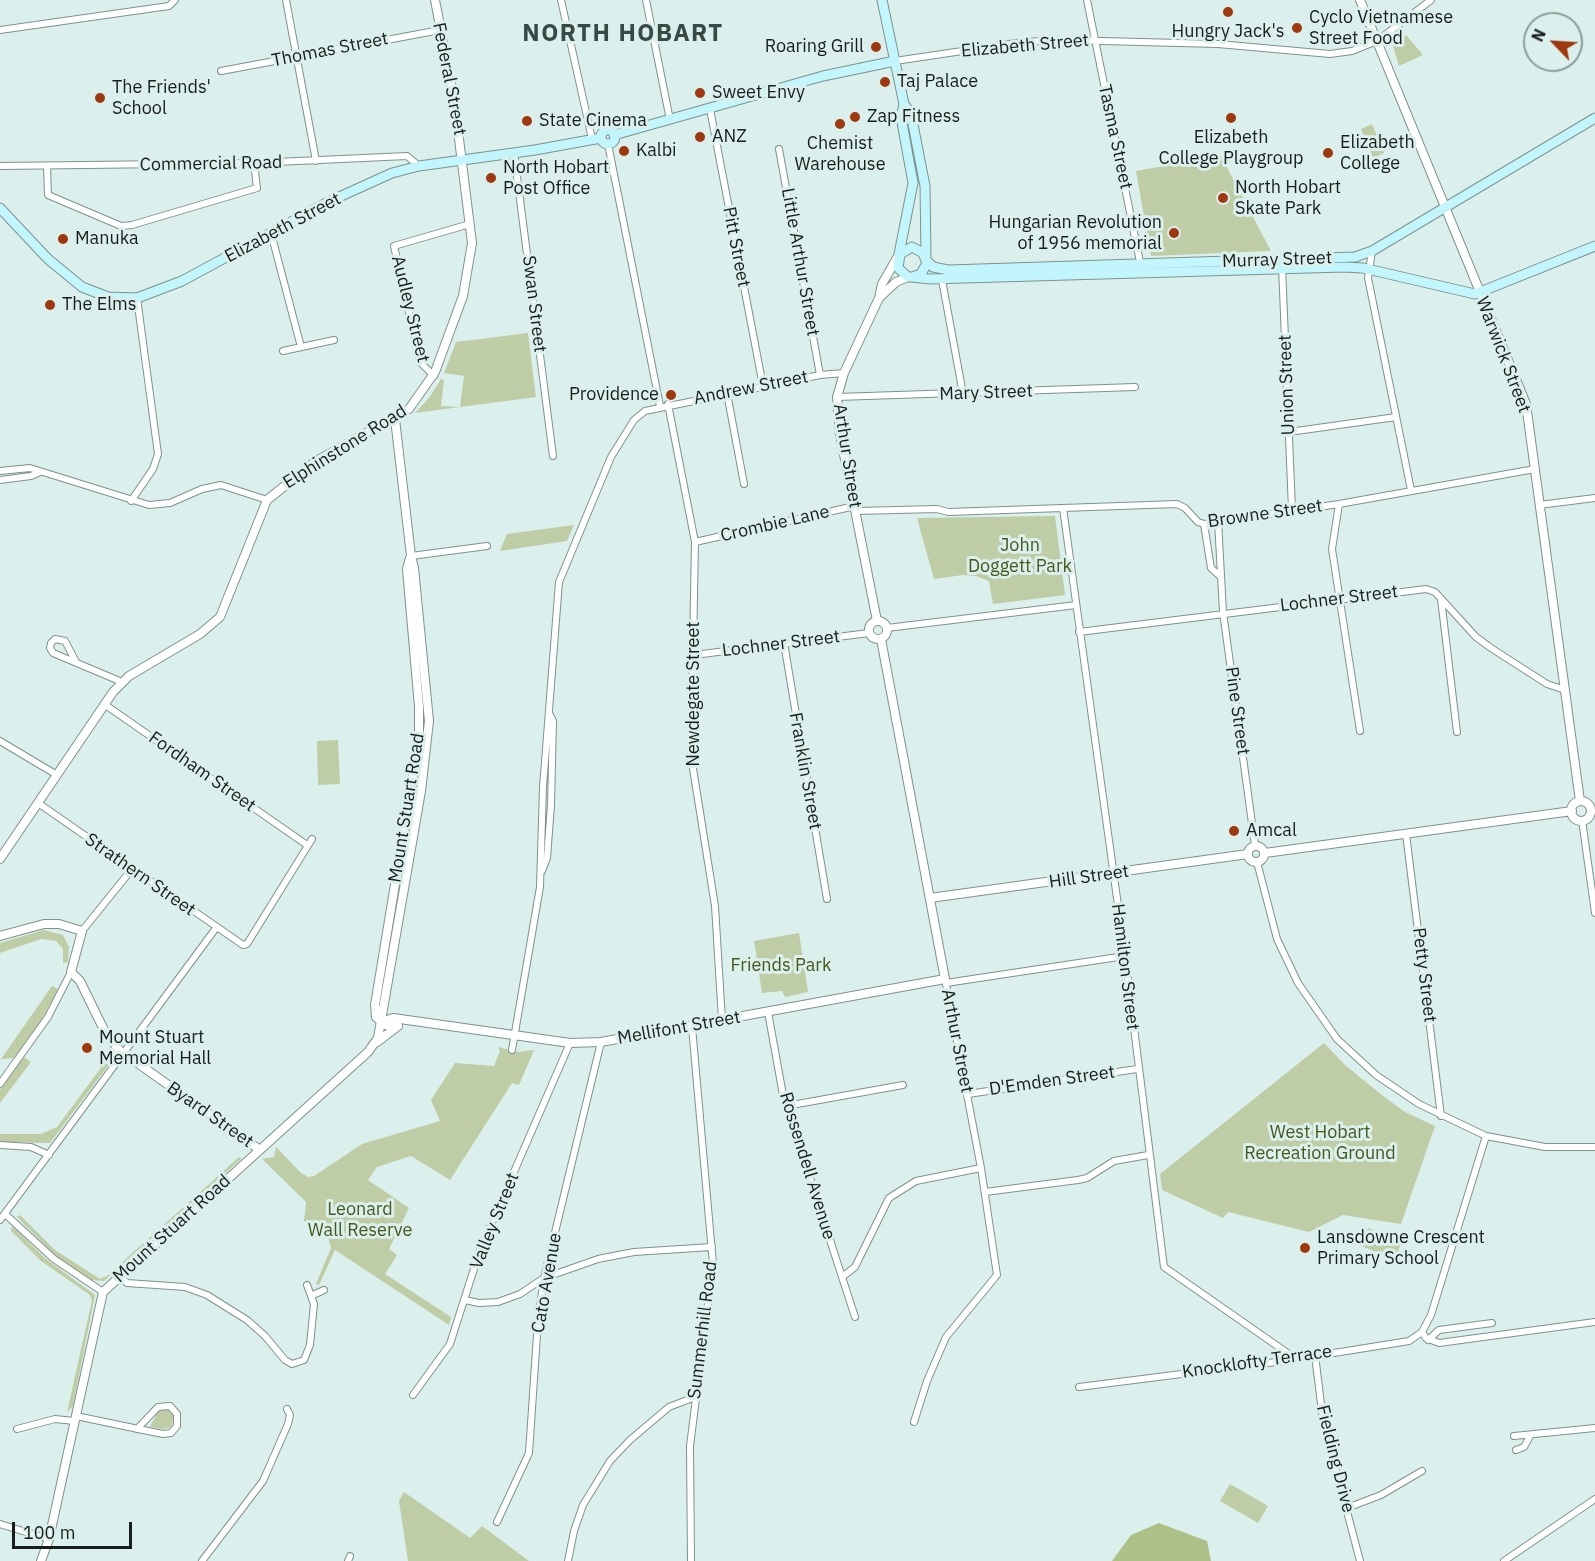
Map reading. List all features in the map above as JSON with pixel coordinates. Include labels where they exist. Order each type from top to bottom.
[{"type":"main road","points":[[882,0],[904,104],[911,114],[925,186],[926,258],[923,272],[910,277],[900,272],[898,257],[913,183],[901,117],[904,104]]},
{"type":"main road","name":"Elizabeth Street","points":[[0,208],[48,259],[82,287],[108,297],[137,298],[182,281],[328,202],[392,173],[463,159],[600,140],[607,130],[614,135],[823,76],[895,61]]},
{"type":"main road","name":"Murray Street","points":[[910,277],[942,280],[1282,264],[1348,258],[1372,251],[1595,118]]},
{"type":"main road","points":[[1479,293],[1595,246]]},
{"type":"main road","points":[[898,257],[903,250],[912,248],[921,251],[926,258]]},
{"type":"main road","name":"Murray Street","points":[[926,258],[933,267],[948,270],[1142,269]]},
{"type":"main road","name":"Murray Street","points":[[1282,264],[1368,269],[1460,292],[1479,293]]},
{"type":"street","points":[[286,0],[316,161]]},
{"type":"street","name":"Federal Street","points":[[435,0],[463,159]]},
{"type":"street","points":[[561,0],[600,140],[660,406]]},
{"type":"street","points":[[646,0],[670,120]]},
{"type":"street","name":"Tasma Street","points":[[1087,0],[1142,269]]},
{"type":"street","name":"Warwick Street","points":[[1360,0],[1526,404],[1580,801]]},
{"type":"street","name":"Elizabeth Street","points":[[895,61],[1023,42],[1095,40],[1218,44],[1330,54],[1352,51],[1377,41],[1431,0]]},
{"type":"street","points":[[0,30],[174,2]]},
{"type":"street","name":"Thomas Street","points":[[221,71],[440,30]]},
{"type":"street","name":"Pitt Street","points":[[710,109],[763,386]]},
{"type":"street","name":"Little Arthur Street","points":[[779,149],[820,375]]},
{"type":"street","name":"Swan Street","points":[[514,153],[553,456]]},
{"type":"street","name":"Commercial Road","points":[[0,166],[254,164],[407,156],[419,166]]},
{"type":"street","name":"Elphinstone Road","points":[[0,859],[104,704],[122,682],[207,629],[220,617],[267,500],[316,461],[395,419],[420,397],[434,376],[463,296],[470,259],[470,224],[463,159]]},
{"type":"street","points":[[47,167],[48,195],[121,226],[132,225],[257,188],[254,164]]},
{"type":"street","name":"Audley Street","points":[[434,376],[420,362],[394,246],[470,224]]},
{"type":"street","points":[[271,233],[302,347]]},
{"type":"street","points":[[1372,251],[1368,269],[1411,490]]},
{"type":"street","name":"Arthur Street","points":[[877,621],[842,443],[837,397],[844,373],[879,298],[882,284],[898,257]]},
{"type":"street","name":"Union Street","points":[[1282,264],[1292,510]]},
{"type":"street","name":"Arthur Street","points":[[879,298],[898,280],[910,277]]},
{"type":"street","points":[[942,280],[963,394]]},
{"type":"street","points":[[131,501],[153,469],[158,454],[137,298]]},
{"type":"street","points":[[283,351],[334,340]]},
{"type":"street","name":"Andrew Street","points":[[512,1050],[541,874],[548,712],[559,582],[611,457],[634,420],[645,411],[668,404],[820,375],[844,373]]},
{"type":"street","name":"Mary Street","points":[[837,397],[1135,387]]},
{"type":"street","points":[[727,393],[744,484]]},
{"type":"street","name":"Newdegate Street","points":[[668,404],[695,542],[691,756],[716,906],[722,1020]]},
{"type":"street","points":[[1289,432],[1396,417]]},
{"type":"street","name":"Mount Stuart Road","points":[[41,1561],[48,1539],[103,1292],[374,1045],[381,1022],[376,1017],[376,996],[419,740],[420,707],[406,569],[411,556],[395,419]]},
{"type":"street","points":[[0,471],[30,468],[148,505],[163,505],[209,487],[221,485],[267,500]]},
{"type":"street","name":"Browne Street","points":[[856,509],[1063,508],[1177,504],[1185,508],[1198,522],[1204,524],[1339,504],[1535,469]]},
{"type":"street","points":[[0,480],[40,472]]},
{"type":"street","points":[[1539,506],[1595,498]]},
{"type":"street","points":[[1339,504],[1332,549],[1360,731]]},
{"type":"street","name":"Hamilton Street","points":[[1063,508],[1125,956],[1137,1069],[1164,1267],[1296,1359]]},
{"type":"street","name":"Crombie Lane","points":[[695,542],[856,509]]},
{"type":"street","name":"Pine Street","points":[[1218,521],[1223,612],[1256,845]]},
{"type":"street","name":"Pine Street","points":[[1204,524],[1211,568],[1220,576]]},
{"type":"street","points":[[411,556],[487,546]]},
{"type":"street","name":"Lochner Street","points":[[1079,632],[1223,612],[1339,601],[1426,589],[1441,598]]},
{"type":"street","points":[[1441,598],[1476,637],[1547,684],[1565,690]]},
{"type":"street","points":[[1441,598],[1457,732]]},
{"type":"street","points":[[887,628],[1076,605]]},
{"type":"street","points":[[877,621],[885,623],[887,628],[881,639],[872,637],[869,633],[870,625],[877,621]]},
{"type":"street","name":"Lochner Street","points":[[694,656],[869,633]]},
{"type":"street","points":[[76,662],[65,641],[55,639],[51,643],[50,648],[53,653],[122,682]]},
{"type":"street","name":"Arthur Street","points":[[881,639],[968,1094],[997,1275],[946,1337],[927,1381],[914,1422]]},
{"type":"street","name":"Franklin Street","points":[[784,644],[827,899]]},
{"type":"street","name":"Fordham Street","points":[[104,704],[300,839],[310,842],[247,944],[243,945]]},
{"type":"street","points":[[0,741],[57,775]]},
{"type":"street","points":[[1580,801],[1593,810],[1582,820],[1575,818],[1572,811],[1575,803],[1580,801]]},
{"type":"street","name":"Strathern Street","points":[[38,803],[243,945]]},
{"type":"street","points":[[1265,853],[1572,811]]},
{"type":"street","points":[[1582,820],[1595,913]]},
{"type":"street","name":"Petty Street","points":[[1406,834],[1441,1116]]},
{"type":"street","points":[[1256,845],[1263,848],[1265,853],[1263,859],[1257,862],[1250,859],[1248,854],[1256,845]]},
{"type":"street","name":"Hill Street","points":[[930,898],[1248,854]]},
{"type":"street","points":[[1257,862],[1277,939],[1298,983],[1320,1018],[1350,1053],[1376,1075],[1441,1116],[1486,1136],[1545,1147],[1595,1148]]},
{"type":"street","points":[[0,1084],[48,1017],[71,972],[82,931],[132,869]]},
{"type":"street","points":[[0,936],[54,923],[82,931]]},
{"type":"street","points":[[0,1220],[216,928]]},
{"type":"street","points":[[946,981],[1125,956]]},
{"type":"street","name":"Byard Street","points":[[71,972],[80,981],[105,1032],[123,1054],[260,1150]]},
{"type":"street","name":"Mellifont Street","points":[[381,1022],[393,1018],[570,1042],[601,1042],[946,981]]},
{"type":"street","name":"Rossendell Avenue","points":[[768,1012],[786,1106],[855,1317]]},
{"type":"street","name":"Mellifont Street","points":[[381,1022],[385,1025],[397,1026],[411,1022]]},
{"type":"street","name":"Mellifont Street","points":[[374,1045],[397,1026]]},
{"type":"street","name":"Summerhill Road","points":[[691,1561],[689,1458],[712,1271],[712,1247],[692,1027]]},
{"type":"street","name":"Valley Street","points":[[413,1395],[450,1344],[480,1250],[570,1042]]},
{"type":"street","name":"Cato Avenue","points":[[496,1522],[529,1453],[538,1320],[544,1278],[601,1042]]},
{"type":"street","name":"D'Emden Street","points":[[968,1094],[1137,1069]]},
{"type":"street","points":[[786,1106],[903,1086]]},
{"type":"street","points":[[1486,1136],[1431,1315],[1422,1332],[1428,1340],[1439,1343],[1595,1323]]},
{"type":"street","points":[[0,1145],[31,1147],[49,1155]]},
{"type":"street","points":[[985,1192],[1087,1178],[1104,1164],[1148,1155]]},
{"type":"street","points":[[842,1277],[855,1267],[882,1208],[889,1198],[916,1181],[981,1168]]},
{"type":"street","points":[[5,1214],[54,1259],[103,1292]]},
{"type":"street","points":[[465,1300],[478,1303],[498,1302],[520,1294],[544,1278],[616,1255],[712,1247]]},
{"type":"street","points":[[119,1276],[128,1283],[185,1287],[207,1295],[247,1320],[265,1336],[285,1360],[292,1364],[304,1360],[308,1354],[314,1304],[313,1295],[307,1285]]},
{"type":"street","points":[[313,1295],[324,1290]]},
{"type":"street","points":[[1428,1340],[1439,1330],[1492,1323]]},
{"type":"street","name":"Knocklofty Terrace","points":[[1079,1387],[1296,1359],[1409,1341],[1422,1332]]},
{"type":"street","name":"Fielding Drive","points":[[1315,1355],[1323,1420],[1360,1561]]},
{"type":"street","points":[[568,1561],[574,1531],[583,1505],[610,1461],[630,1440],[669,1407],[695,1397]]},
{"type":"street","points":[[17,1429],[55,1419],[75,1419],[137,1429],[171,1433],[177,1426],[177,1414],[170,1406],[157,1407],[137,1429]]},
{"type":"street","points":[[202,1561],[263,1480],[288,1424],[290,1415],[287,1409]]},
{"type":"street","points":[[1514,1436],[1595,1428]]},
{"type":"street","points":[[1516,1450],[1524,1447],[1530,1436]]},
{"type":"street","points":[[1347,1508],[1381,1495],[1422,1471]]},
{"type":"street","points":[[1504,1561],[1592,1506],[1595,1499]]},
{"type":"street","points":[[0,1524],[48,1539]]},
{"type":"green space","points":[[1406,35],[1423,55],[1399,66],[1393,46]]},
{"type":"green space","points":[[1372,124],[1384,153],[1373,158],[1361,129]]},
{"type":"green space","points":[[1221,156],[1271,251],[1151,256],[1136,171]]},
{"type":"green space","points":[[528,333],[536,397],[415,413],[429,398],[441,379],[444,380],[441,406],[460,407],[464,376],[444,373],[456,342]]},
{"type":"green space","name":"John Doggett Park","points":[[1055,516],[1065,595],[993,604],[989,581],[976,576],[963,575],[934,579],[917,518]]},
{"type":"green space","points":[[574,525],[567,541],[500,551],[507,534]]},
{"type":"green space","points":[[338,740],[340,784],[318,785],[317,741]]},
{"type":"green space","points":[[44,930],[63,935],[69,947],[68,962],[63,963],[63,949],[56,941],[41,939],[0,953],[0,943]]},
{"type":"green space","name":"Friends Park","points":[[799,933],[808,992],[785,997],[782,991],[762,993],[754,941]]},
{"type":"green space","points":[[52,986],[58,989],[41,1021],[14,1058],[1,1059]]},
{"type":"green space","name":"West Hobart Recreation Ground","points":[[1324,1043],[1345,1065],[1383,1096],[1405,1112],[1435,1126],[1401,1224],[1343,1215],[1309,1232],[1228,1212],[1223,1218],[1162,1190],[1160,1174]]},
{"type":"green space","name":"Leonard Wall Reserve","points":[[498,1047],[517,1052],[534,1050],[519,1085],[512,1083],[450,1180],[411,1156],[377,1167],[368,1180],[409,1208],[389,1249],[397,1255],[385,1274],[451,1317],[449,1325],[335,1250],[319,1285],[316,1284],[331,1248],[328,1237],[304,1221],[306,1202],[262,1159],[274,1157],[276,1147],[301,1173],[308,1177],[314,1176],[362,1144],[440,1121],[431,1100],[455,1063],[494,1066],[500,1051]]},
{"type":"green space","points":[[24,1057],[31,1062],[0,1103],[0,1090]]},
{"type":"green space","points":[[106,1061],[110,1063],[50,1143],[0,1142],[0,1134],[41,1134],[57,1127]]},
{"type":"green space","points":[[239,1157],[241,1159],[104,1281],[92,1280],[57,1257],[17,1217],[20,1215],[55,1250],[100,1279],[107,1276]]},
{"type":"green space","points":[[12,1226],[46,1259],[95,1295],[73,1406],[67,1412],[92,1300],[90,1295],[41,1261],[11,1231]]},
{"type":"green space","points":[[1368,1228],[1402,1241],[1395,1259],[1361,1246]]},
{"type":"green space","points":[[167,1409],[174,1416],[171,1427],[163,1429],[150,1427],[158,1411]]},
{"type":"green space","points":[[1230,1484],[1268,1506],[1258,1523],[1220,1501]]},
{"type":"green space","points":[[404,1492],[470,1538],[482,1526],[529,1561],[408,1561],[399,1501]]},
{"type":"green space","points":[[1159,1523],[1207,1541],[1211,1561],[1112,1561],[1131,1535]]},
{"type":"place","name":"Hungry Jack's","points":[[1228,12]]},
{"type":"place","name":"Cyclo Vietnamese Street Food","points":[[1297,28]]},
{"type":"place","name":"Roaring Grill","points":[[876,47]]},
{"type":"place","name":"Taj Palace","points":[[885,82]]},
{"type":"place","name":"Sweet Envy","points":[[700,93]]},
{"type":"place","name":"The Friends' School","points":[[100,98]]},
{"type":"place","name":"Zap Fitness","points":[[855,117]]},
{"type":"place","name":"Elizabeth College Playgroup","points":[[1231,118]]},
{"type":"place","name":"State Cinema","points":[[527,121]]},
{"type":"place","name":"Chemist Warehouse","points":[[840,124]]},
{"type":"place","name":"ANZ","points":[[700,137]]},
{"type":"place","name":"Kalbi","points":[[624,151]]},
{"type":"place","name":"Elizabeth College","points":[[1328,153]]},
{"type":"place","name":"North Hobart Post Office","points":[[491,178]]},
{"type":"place","name":"North Hobart Skate Park","points":[[1223,198]]},
{"type":"place","name":"Hungarian Revolution of 1956 memorial","points":[[1174,233]]},
{"type":"place","name":"Manuka","points":[[63,239]]},
{"type":"place","name":"The Elms","points":[[50,305]]},
{"type":"place","name":"Providence","points":[[671,395]]},
{"type":"place","name":"Amcal","points":[[1234,831]]},
{"type":"place","name":"Mount Stuart Memorial Hall","points":[[87,1048]]},
{"type":"place","name":"Lansdowne Crescent Primary School","points":[[1305,1248]]},
{"type":"district","name":"NORTH HOBART","points":[[623,34]]}]
